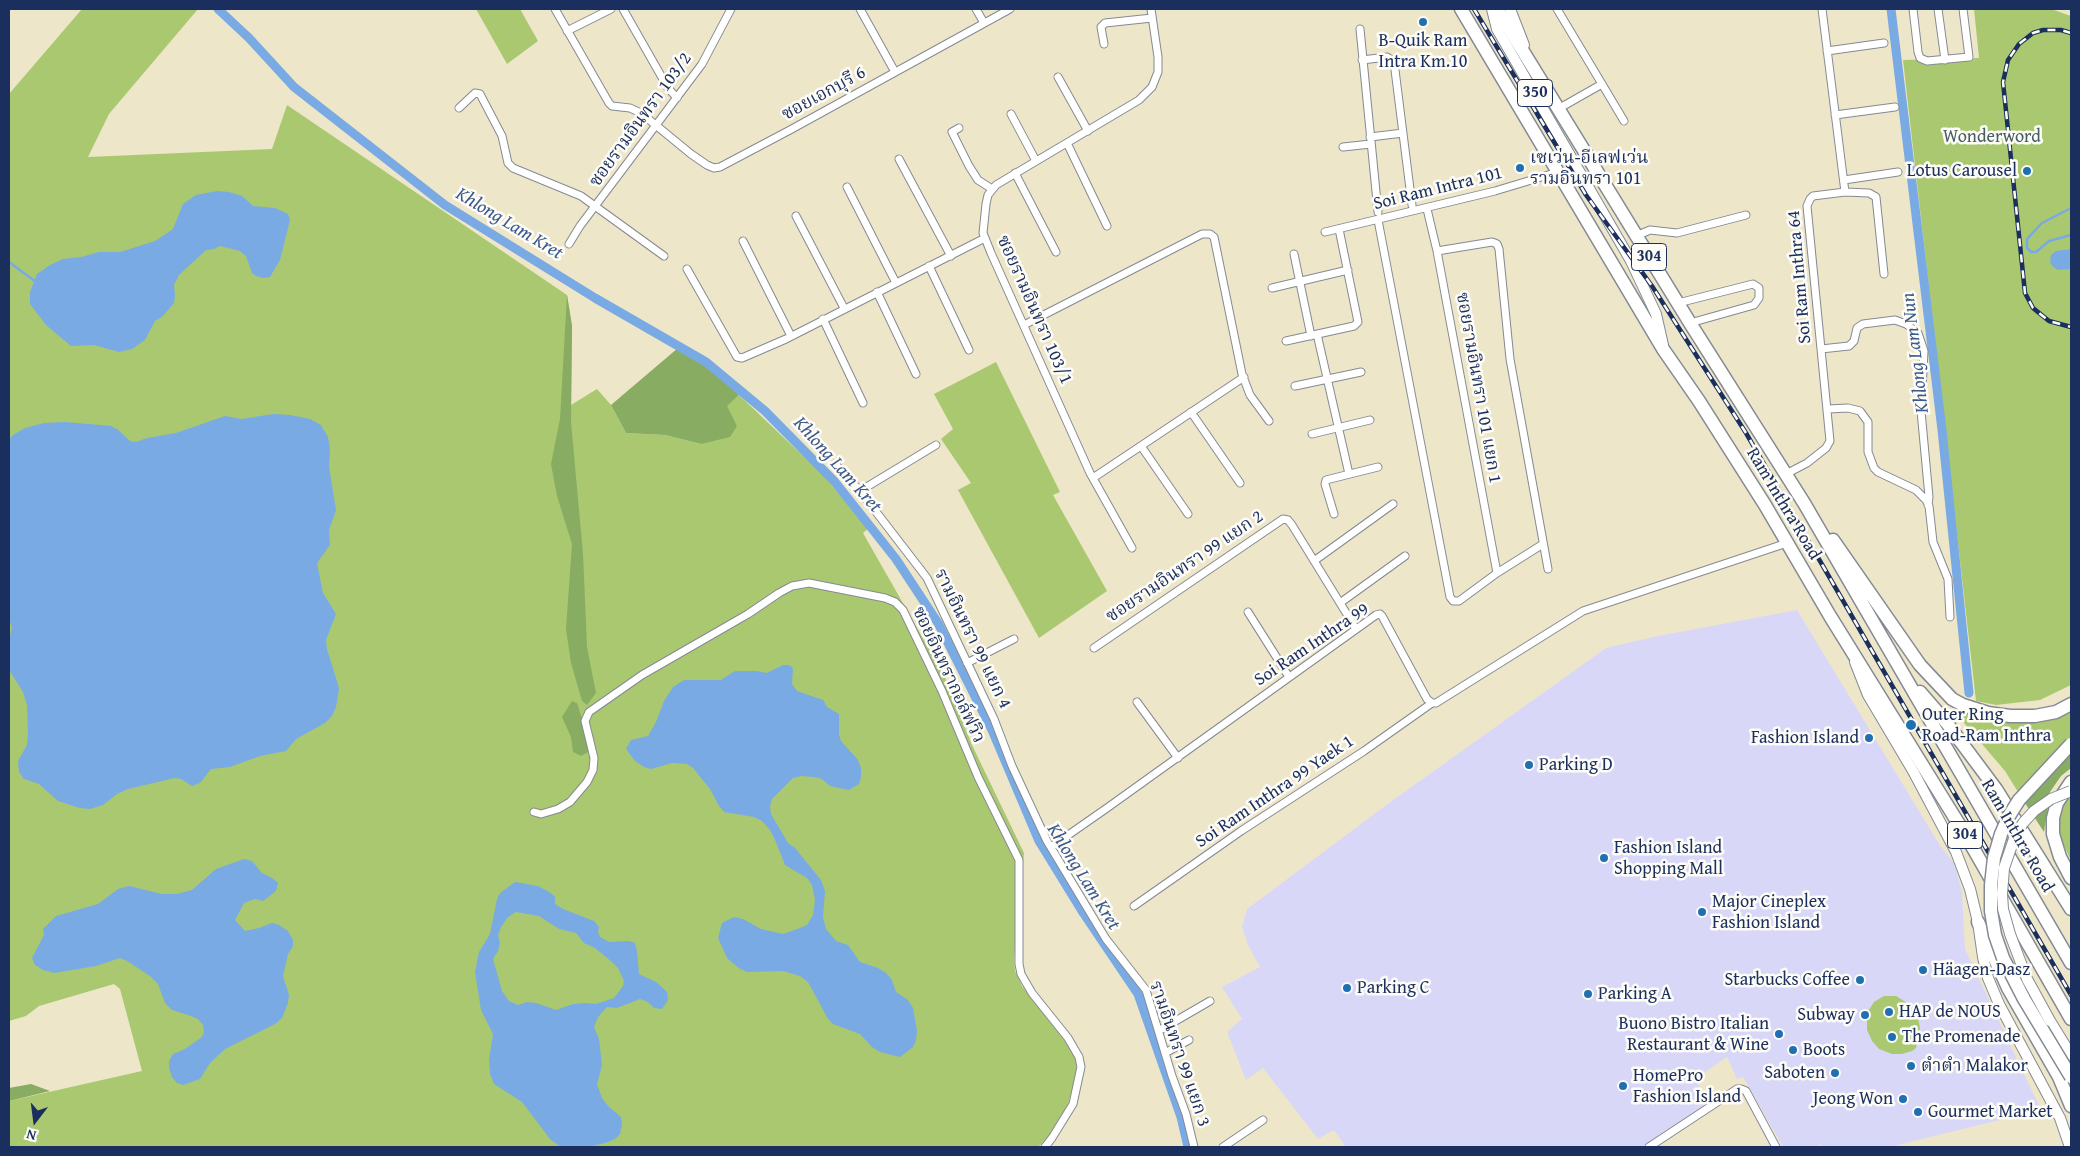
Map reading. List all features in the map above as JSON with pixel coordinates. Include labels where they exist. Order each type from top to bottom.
[{"type":"highway","name":"Ram Inthra Road","points":[[1461,9],[1663,349],[1699,401],[1964,834],[2071,1019]]},
{"type":"highway","name":"Ram Inthra Road","points":[[1496,9],[1690,323],[1804,503],[2071,963]]},
{"type":"highway","points":[[1804,503],[1845,556],[1920,665],[1952,699],[1963,705],[1988,713],[2010,716],[2035,716],[2056,712],[2071,704]]},
{"type":"highway","points":[[1899,667],[1946,722],[1996,789],[2071,909]]},
{"type":"highway","points":[[2071,744],[2019,800],[2000,834],[1994,858],[1991,911],[1995,935],[2013,979],[2071,1077]]},
{"type":"highway","points":[[2071,782],[2057,803],[2053,818],[2053,834],[2060,857],[2071,878]]},
{"type":"highway","points":[[1978,922],[2008,988],[2059,1077],[2071,1106]]},
{"type":"main road","name":"350","points":[[1492,9],[1497,29],[1583,176],[1648,294],[1656,314],[1663,349]]},
{"type":"main road","name":"350","points":[[1510,9],[1530,62]]},
{"type":"main road","points":[[1853,654],[1868,696],[1913,771],[1964,870],[1978,922],[1988,978],[1999,1004],[2060,1118],[2068,1147]]},
{"type":"main road","points":[[2071,791],[2051,799],[2034,811],[2023,823],[2013,841],[2004,868],[2002,894],[2003,909],[2010,934],[2027,979],[2071,1055]]},
{"type":"street","name":"ซอยเอกบุรี 6","points":[[555,9],[606,100],[612,106],[635,109],[707,166],[720,167],[1010,9]]},
{"type":"street","points":[[567,31],[611,9]]},
{"type":"street","points":[[624,9],[668,88],[677,98]]},
{"type":"street","name":"ซอยรามอินทรา 103/2","points":[[569,244],[580,226],[702,64],[731,9]]},
{"type":"street","points":[[860,9],[896,72]]},
{"type":"street","points":[[976,9],[984,23]]},
{"type":"street","points":[[959,128],[952,132],[969,166],[978,180],[992,189],[1015,173],[1088,131],[1138,100],[1152,87],[1158,72],[1158,57],[1151,9]]},
{"type":"street","points":[[1557,9],[1624,121]]},
{"type":"street","points":[[1822,9],[1846,192]]},
{"type":"street","points":[[1913,9],[1920,58],[1927,61],[1968,58],[1970,56],[1963,9]]},
{"type":"street","points":[[1938,9],[1946,60]]},
{"type":"street","points":[[1104,44],[1101,27],[1105,23],[1152,18]]},
{"type":"street","points":[[1360,29],[1378,212]]},
{"type":"street","points":[[1827,51],[1884,43]]},
{"type":"street","points":[[1362,60],[1387,57],[1394,62],[1412,205]]},
{"type":"street","points":[[1058,77],[1088,131]]},
{"type":"street","points":[[1558,109],[1602,84]]},
{"type":"street","points":[[459,108],[475,93],[480,94],[502,136],[508,164],[518,172],[581,196],[664,256]]},
{"type":"street","points":[[1835,114],[1895,107]]},
{"type":"street","points":[[1011,114],[1036,161]]},
{"type":"street","points":[[1343,147],[1403,133]]},
{"type":"street","points":[[1067,143],[1107,226]]},
{"type":"street","points":[[899,159],[951,256]]},
{"type":"street","name":"Soi Ram Intra 101","points":[[1325,232],[1427,209],[1558,172]]},
{"type":"street","points":[[1844,180],[1898,172]]},
{"type":"street","points":[[1015,173],[1056,252]]},
{"type":"street","points":[[847,187],[896,283]]},
{"type":"street","name":"ซอยรามอินทรา 103/1","points":[[992,189],[986,204],[983,232],[985,238],[1093,478],[1132,548]]},
{"type":"street","name":"Soi Ram Inthra 64","points":[[1786,474],[1807,462],[1828,445],[1830,441],[1808,202],[1813,196],[1846,192],[1869,193],[1876,197],[1884,274]]},
{"type":"street","name":"ซอยรามอินทรา 101 แยก 1","points":[[1427,209],[1437,250],[1497,573]]},
{"type":"street","points":[[1636,236],[1650,230],[1677,234],[1746,215]]},
{"type":"street","points":[[796,216],[844,308]]},
{"type":"street","points":[[1378,220],[1450,597],[1453,601],[1459,601],[1497,573],[1543,544]]},
{"type":"street","points":[[1286,341],[1354,326],[1358,322],[1339,229]]},
{"type":"street","points":[[1024,325],[1207,233],[1214,237],[1244,377],[1250,395],[1269,421]]},
{"type":"street","points":[[687,269],[737,357],[746,358],[985,238]]},
{"type":"street","points":[[743,241],[791,336]]},
{"type":"street","points":[[1437,250],[1492,242],[1497,244],[1499,249],[1510,359],[1548,569]]},
{"type":"street","points":[[1294,254],[1314,335],[1328,380],[1349,474]]},
{"type":"street","points":[[929,266],[969,350]]},
{"type":"street","points":[[1272,288],[1348,270]]},
{"type":"street","points":[[1678,303],[1753,284],[1759,288],[1759,298],[1754,305],[1690,323]]},
{"type":"street","points":[[877,292],[916,374]]},
{"type":"street","points":[[823,320],[863,403]]},
{"type":"street","points":[[1822,349],[1849,346],[1854,341],[1857,328],[1862,324],[1895,320],[1906,324],[1918,333],[1924,351],[1921,411],[1929,497],[1928,505],[1933,542],[1948,579],[1950,617]]},
{"type":"street","points":[[1295,386],[1362,372]]},
{"type":"street","points":[[1093,478],[1244,377]]},
{"type":"street","points":[[1828,410],[1848,408],[1860,411],[1868,422],[1868,452],[1874,468],[1878,472],[1922,494],[1928,505]]},
{"type":"street","points":[[1191,412],[1240,483]]},
{"type":"street","points":[[1312,434],[1370,420]]},
{"type":"street","points":[[860,491],[936,445]]},
{"type":"street","points":[[1141,446],[1188,514]]},
{"type":"street","name":"รามอินทรา 99 แยก 4","points":[[835,464],[860,491],[927,578],[994,719],[1012,766],[1051,847]]},
{"type":"street","points":[[1334,514],[1326,480],[1378,468]]},
{"type":"street","points":[[1314,561],[1393,504]]},
{"type":"street","name":"ซอยรามอินทรา 99 แยก 2","points":[[1094,648],[1283,519],[1288,520],[1292,525],[1356,629]]},
{"type":"street","points":[[1432,703],[1583,612],[1787,543]]},
{"type":"street","points":[[1340,603],[1405,556]]},
{"type":"street","name":"ซอยอินทรากอล์ฟวิว","points":[[534,812],[540,814],[558,809],[570,802],[587,782],[593,770],[594,758],[586,720],[589,712],[642,674],[748,614],[779,593],[792,586],[809,583],[885,598],[895,602],[903,610],[942,691],[978,777],[1019,860],[1019,964],[1021,974],[1032,993],[1068,1038],[1079,1057],[1081,1067],[1073,1104],[1045,1147]]},
{"type":"street","points":[[1248,612],[1289,677]]},
{"type":"street","name":"Soi Ram Inthra 99","points":[[1051,847],[1376,615],[1380,614],[1382,616],[1423,692],[1432,703]]},
{"type":"street","points":[[967,663],[1014,639]]},
{"type":"street","points":[[1137,702],[1178,758]]},
{"type":"street","name":"Soi Ram Inthra 99 Yaek 1","points":[[1134,906],[1241,831],[1364,751],[1432,703]]},
{"type":"street","name":"รามอินทรา 99 แยก 3","points":[[1051,847],[1106,939],[1146,990],[1186,1114],[1194,1147]]},
{"type":"street","points":[[1160,1030],[1210,1001]]},
{"type":"street","points":[[1166,1053],[1189,1040]]},
{"type":"street","points":[[1649,1147],[1741,1088],[1746,1092],[1776,1147]]},
{"type":"street","points":[[1223,1147],[1263,1120]]},
{"type":"shaded area","points":[[1797,610],[1939,844],[1954,863],[1962,892],[1965,949],[2041,1110],[1889,1147],[1823,1147],[1821,1144],[1814,1147],[1783,1147],[1743,1077],[1737,1079],[1727,1057],[1695,1079],[1711,1104],[1645,1147],[1346,1147],[1334,1130],[1318,1139],[1263,1068],[1246,1080],[1227,1032],[1242,1019],[1222,987],[1260,967],[1248,945],[1242,927],[1247,909],[1389,803],[1606,648],[1653,637]]},
{"type":"green space","points":[[82,9],[198,9],[109,114],[88,157],[272,149],[287,105],[567,295],[572,326],[571,405],[597,389],[611,405],[626,433],[665,435],[701,444],[737,426],[726,406],[739,395],[823,475],[869,528],[863,533],[945,677],[972,745],[1024,853],[1014,959],[1015,971],[1022,986],[1075,1054],[1077,1072],[1067,1108],[1053,1133],[1038,1147],[9,1147],[9,1101],[142,1071],[120,989],[114,984],[39,1006],[26,1016],[9,1021],[9,94]]},
{"type":"green space","points":[[476,9],[520,9],[538,41],[507,64]]},
{"type":"green space","name":"Wonderword","points":[[1974,9],[2051,9],[2071,16],[2071,685],[2040,700],[1996,705],[1976,701],[1903,60],[1979,58]]},
{"type":"green space","points":[[567,295],[572,326],[571,422],[583,554],[587,647],[596,693],[587,705],[582,701],[571,663],[566,629],[572,544],[557,496],[551,464],[560,419]]},
{"type":"green space","points":[[678,348],[706,365],[739,395],[727,406],[737,426],[730,437],[701,444],[665,435],[626,433],[611,405]]},
{"type":"green space","points":[[996,362],[1060,492],[1053,495],[1107,591],[1039,638],[958,490],[971,483],[941,439],[953,429],[934,394]]},
{"type":"green space","points":[[572,701],[577,703],[587,734],[588,752],[581,756],[573,752],[571,737],[562,717]]},
{"type":"green space","points":[[2071,707],[2071,748],[2023,800],[2005,771],[1964,723],[1957,709],[1985,720],[2014,723],[2056,716]]},
{"type":"green space","points":[[2071,748],[2071,768],[2061,776],[2050,792],[2044,832],[2023,800]]},
{"type":"green space","points":[[2071,791],[2071,861],[2059,834],[2060,807]]},
{"type":"green space","points":[[1884,996],[1896,996],[1912,1006],[1918,1018],[1920,1028],[1916,1048],[1912,1051],[1892,1054],[1879,1049],[1872,1041],[1867,1030],[1867,1013],[1874,1002]]},
{"type":"green space","points":[[31,1084],[50,1091],[9,1101],[9,1088]]},
{"type":"water","points":[[217,191],[242,196],[253,206],[275,208],[288,214],[290,220],[280,260],[270,277],[263,278],[252,273],[246,256],[240,251],[220,246],[206,250],[179,275],[174,285],[174,303],[162,317],[155,321],[145,340],[132,349],[119,352],[94,345],[71,346],[46,325],[30,304],[30,292],[37,274],[50,265],[63,259],[99,252],[120,252],[155,241],[173,229],[183,204],[196,195]]},
{"type":"water","points":[[2071,249],[2071,269],[2058,270],[2052,266],[2050,262],[2051,255],[2056,251]]},
{"type":"water","points":[[273,414],[310,419],[321,425],[328,437],[330,450],[329,467],[336,510],[329,530],[330,545],[317,563],[323,593],[336,614],[326,640],[339,688],[336,707],[332,716],[325,723],[296,739],[286,751],[260,756],[230,767],[211,769],[200,783],[192,786],[181,779],[175,778],[128,789],[117,794],[103,805],[90,809],[58,801],[39,784],[24,779],[19,772],[18,761],[27,745],[28,734],[27,705],[23,692],[9,670],[9,640],[12,627],[9,619],[9,440],[13,435],[25,428],[44,423],[65,422],[111,426],[130,441],[136,442],[176,433],[225,416],[242,419]]},
{"type":"water","points":[[783,665],[789,665],[793,668],[792,684],[797,691],[823,700],[827,707],[839,714],[839,735],[841,741],[858,760],[861,768],[861,778],[859,784],[849,790],[830,786],[822,779],[815,777],[801,776],[793,778],[772,799],[770,806],[771,814],[788,843],[795,848],[821,880],[825,891],[823,917],[826,929],[836,941],[848,945],[860,962],[886,973],[892,980],[896,992],[908,1000],[913,1008],[917,1031],[916,1040],[913,1047],[900,1057],[880,1052],[872,1047],[860,1034],[833,1024],[828,1019],[808,982],[800,976],[783,971],[748,972],[740,969],[727,958],[718,938],[722,923],[734,917],[743,919],[761,929],[783,934],[800,928],[807,925],[813,915],[815,900],[812,885],[807,878],[785,865],[770,830],[762,821],[754,817],[724,812],[710,789],[693,768],[687,764],[672,763],[651,769],[635,761],[626,749],[631,740],[648,736],[664,701],[673,687],[684,680],[721,680],[735,671],[767,673]]},
{"type":"water","points":[[244,859],[252,861],[262,873],[278,883],[276,891],[263,901],[255,899],[244,903],[235,920],[245,931],[272,923],[288,931],[293,940],[293,946],[288,954],[283,976],[289,995],[288,1003],[282,1018],[275,1024],[225,1049],[210,1063],[200,1079],[183,1085],[177,1083],[172,1077],[169,1061],[173,1054],[185,1049],[202,1037],[204,1032],[203,1025],[198,1019],[172,1010],[165,1003],[158,984],[150,976],[120,958],[96,966],[54,973],[43,970],[35,965],[32,958],[44,935],[43,929],[56,916],[98,904],[118,889],[129,886],[162,894],[177,894],[192,890],[216,869]]},
{"type":"water","points":[[515,882],[538,886],[551,893],[555,897],[555,904],[594,921],[599,927],[600,937],[609,942],[629,941],[635,943],[639,974],[656,982],[667,992],[668,1000],[662,1009],[654,1008],[648,1002],[640,999],[617,1008],[607,1007],[598,1017],[594,1027],[599,1039],[602,1065],[597,1084],[602,1098],[621,1117],[620,1134],[615,1139],[587,1147],[561,1147],[550,1139],[522,1102],[494,1084],[490,1074],[489,1060],[493,1034],[481,1010],[475,972],[479,952],[490,934],[500,893]],"holes":[[[516,912],[539,916],[559,929],[576,933],[584,943],[595,948],[618,968],[624,981],[623,986],[614,998],[596,1004],[573,1004],[556,1010],[536,1003],[527,1002],[518,1005],[509,1001],[502,991],[493,959],[500,943],[498,935],[508,917]]]},
{"type":"waterway","name":"Khlong Lam Kret","points":[[218,9],[249,38],[294,87],[445,205],[595,298],[706,362],[765,411],[835,482],[896,559],[938,623],[992,730],[1039,841],[1082,911],[1138,994],[1181,1117],[1188,1147]]},
{"type":"waterway","name":"Khlong Lam Nun","points":[[1891,9],[1942,430],[1969,693]]},
{"type":"waterway","points":[[2071,208],[2042,223],[2027,239],[2027,248],[2031,252],[2036,252],[2049,241],[2071,235]]},
{"type":"waterway","points":[[9,262],[36,282]]},
{"type":"railway","points":[[1474,9],[1586,195],[1652,286],[1746,433],[2071,995]]},
{"type":"railway","points":[[2071,33],[2061,30],[2043,30],[2033,33],[2019,44],[2008,60],[2003,82],[2025,293],[2033,308],[2049,321],[2071,327]]},
{"type":"place","name":"B-Quik Ram Intra Km.10","points":[[1423,22]]},
{"type":"place","name":"เซเว่น-อีเลฟเว่น รามอินทรา 101","points":[[1520,168]]},
{"type":"place","name":"Lotus Carousel","points":[[2027,171]]},
{"type":"place","name":"Outer Ring Road-Ram Inthra","points":[[1911,725]]},
{"type":"place","name":"Fashion Island","points":[[1869,738]]},
{"type":"place","name":"Parking D","points":[[1529,765]]},
{"type":"place","name":"Fashion Island Shopping Mall","points":[[1604,858]]},
{"type":"place","name":"Major Cineplex Fashion Island","points":[[1702,912]]},
{"type":"place","name":"Häagen-Dasz","points":[[1923,970]]},
{"type":"place","name":"Starbucks Coffee","points":[[1860,980]]},
{"type":"place","name":"Parking C","points":[[1347,988]]},
{"type":"place","name":"Parking A","points":[[1588,994]]},
{"type":"place","name":"HAP de NOUS","points":[[1889,1012]]},
{"type":"place","name":"Subway","points":[[1865,1015]]},
{"type":"place","name":"Buono Bistro Italian Restaurant & Wine","points":[[1779,1034]]},
{"type":"place","name":"The Promenade","points":[[1892,1037]]},
{"type":"place","name":"Boots","points":[[1793,1050]]},
{"type":"place","name":"ตำตำ Malakor","points":[[1911,1066]]},
{"type":"place","name":"Saboten","points":[[1835,1073]]},
{"type":"place","name":"HomePro Fashion Island","points":[[1623,1086]]},
{"type":"place","name":"Jeong Won","points":[[1903,1099]]},
{"type":"place","name":"Gourmet Market","points":[[1918,1112]]}]
